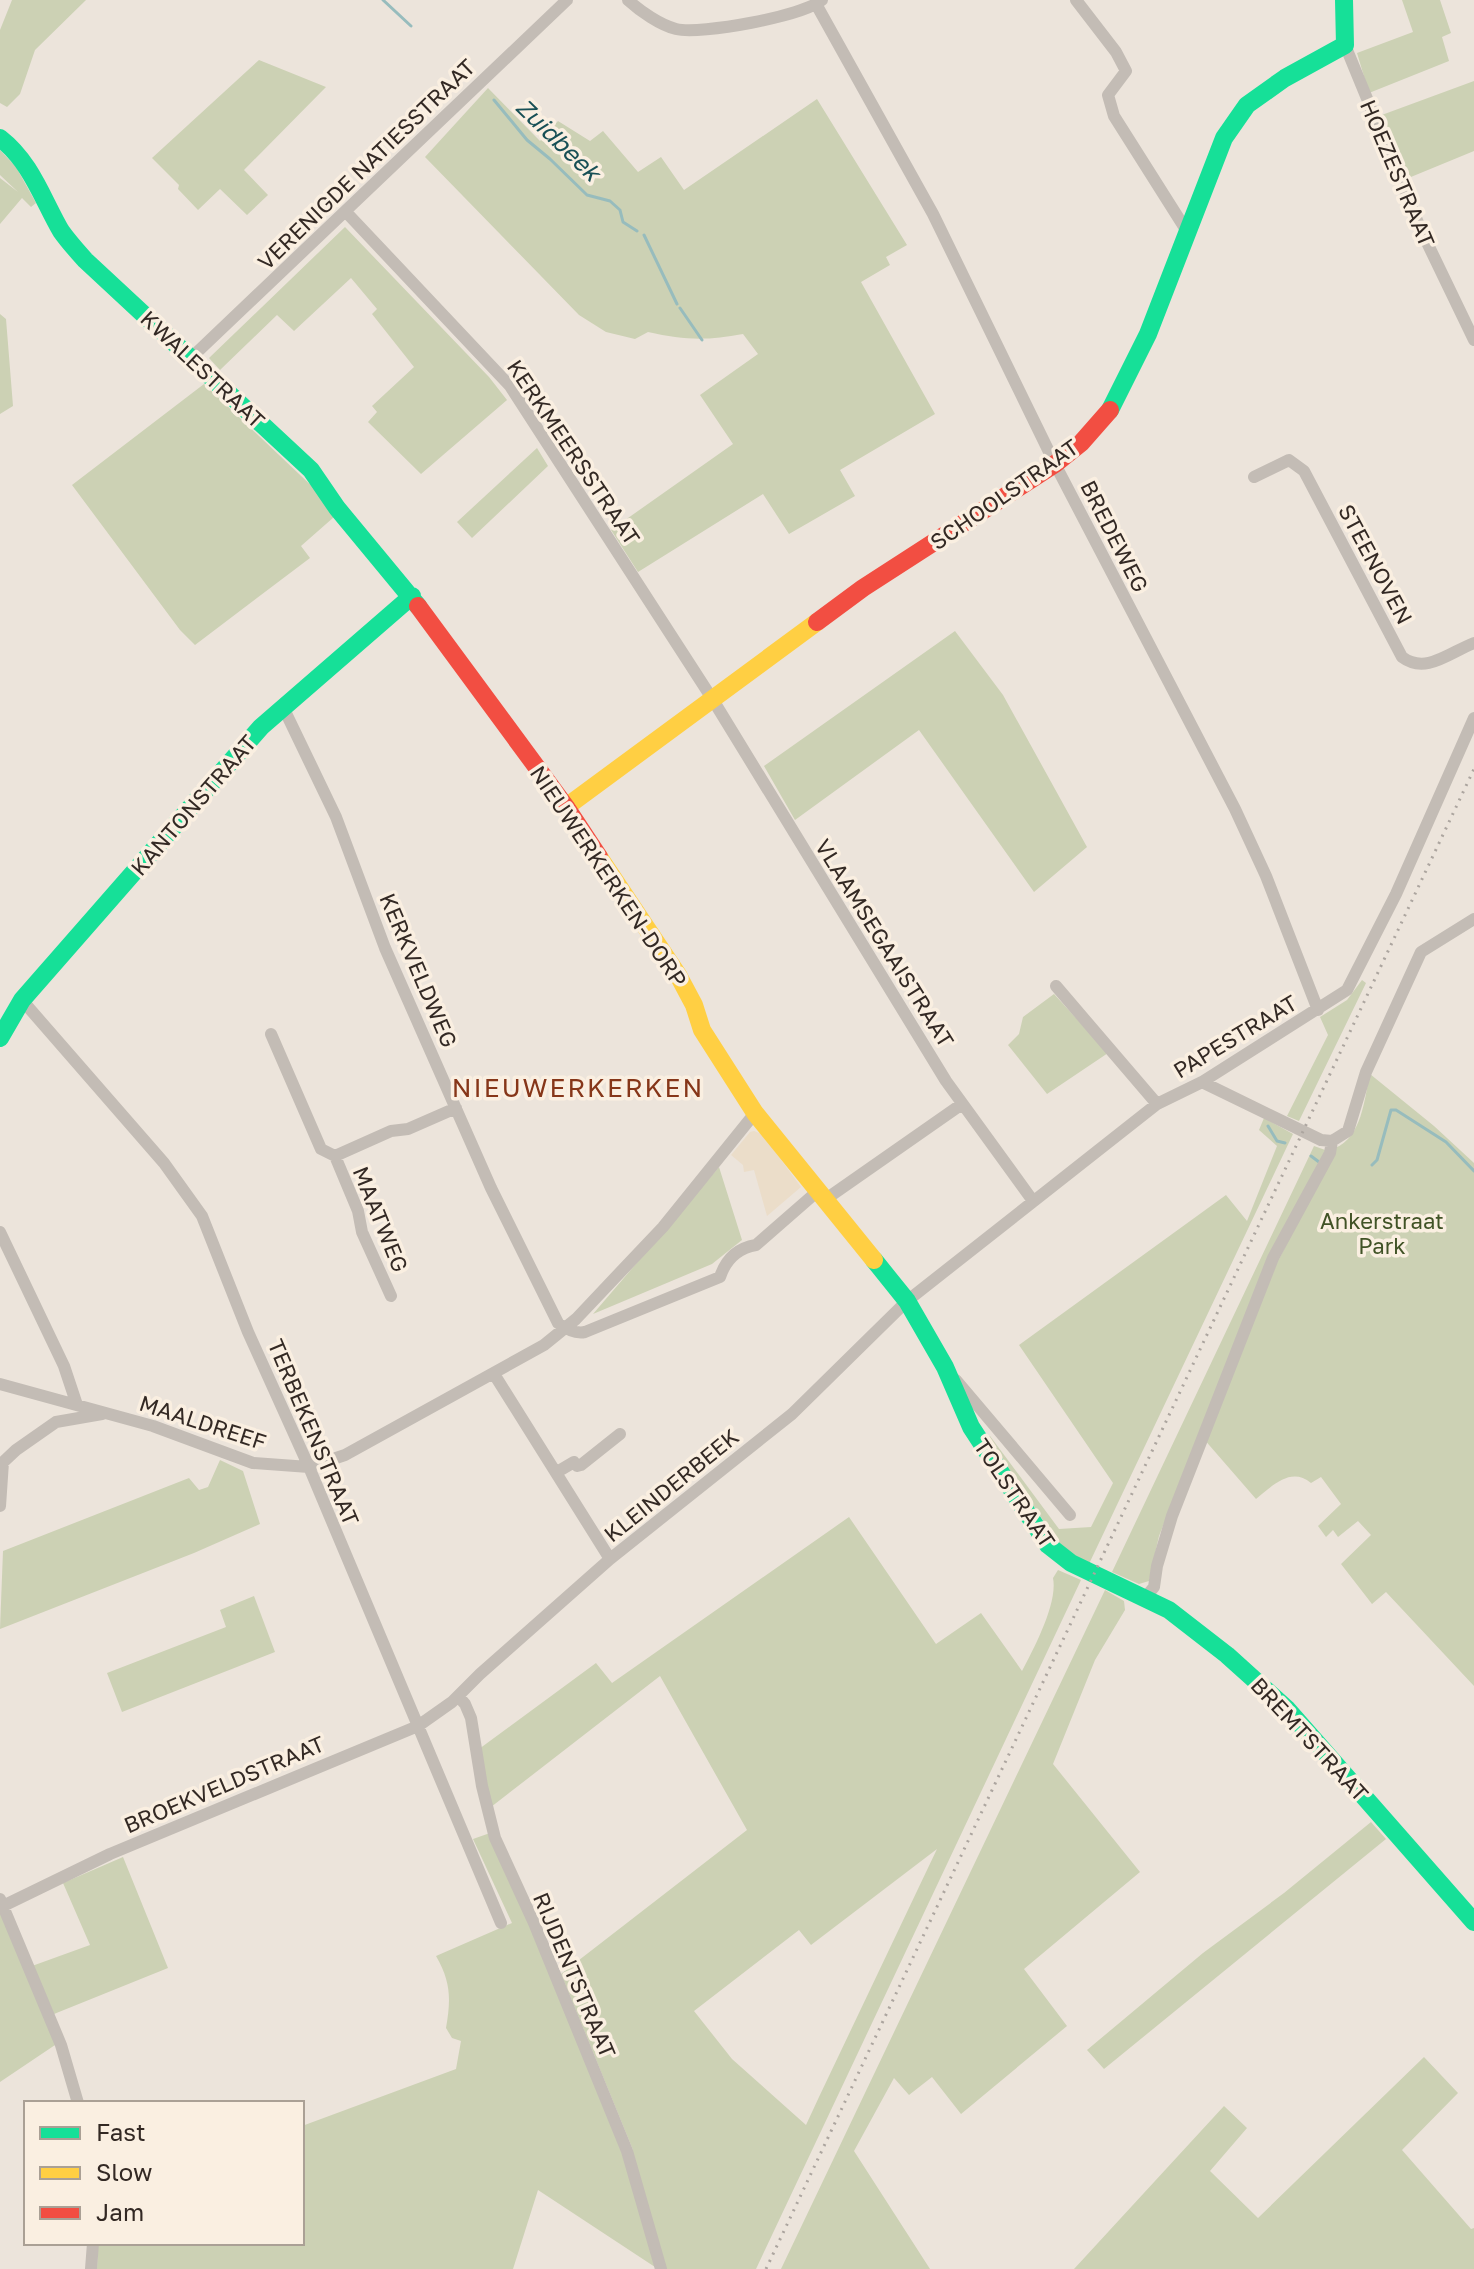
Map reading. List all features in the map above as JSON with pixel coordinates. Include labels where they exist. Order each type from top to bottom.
[{"type":"street","name":"VERENIGDE NATIESSTRAAT","points":[[192,357],[567,0]]},
{"type":"street","points":[[628,0],[674,29],[691,30],[724,27],[811,4]]},
{"type":"street","points":[[1076,0],[1116,52],[1126,71],[1108,95],[1114,116],[1188,233]]},
{"type":"street","name":"HOEZESTRAAT","points":[[1344,0],[1345,45],[1421,230],[1474,340]]},
{"type":"street","name":"BREDEWEG","points":[[811,4],[933,214],[1055,464],[1235,809],[1266,876],[1318,1010]]},
{"type":"street","name":"SCHOOLSTRAAT","points":[[566,807],[863,588],[1055,464],[1081,443],[1108,413],[1148,334],[1224,138],[1247,105],[1285,78],[1345,45]]},
{"type":"street","name":"KWALESTRAAT","points":[[0,138],[14,149],[30,171],[63,234],[85,260],[311,470],[389,573],[412,596]]},
{"type":"street","name":"KERKMEERSSTRAAT","points":[[346,212],[510,386],[713,700]]},
{"type":"street","name":"STEENOVEN","points":[[1254,477],[1289,460],[1304,471],[1402,657],[1411,664],[1426,665],[1474,643]]},
{"type":"street","name":"KANTONSTRAAT","points":[[0,1038],[22,1000],[261,727],[412,596]]},
{"type":"street","name":"NIEUWERKERKEN-DORP","points":[[412,596],[566,807],[678,975],[694,1005],[702,1030],[755,1113],[823,1194]]},
{"type":"street","name":"VLAAMSEGAAISTRAAT","points":[[713,700],[962,1104],[1033,1201]]},
{"type":"street","name":"KERKVELDWEG","points":[[284,709],[336,817],[385,948],[506,1222],[558,1323],[565,1329]]},
{"type":"street","name":"PAPESTRAAT","points":[[907,1301],[1157,1104],[1202,1082],[1347,990],[1396,894],[1474,718]]},
{"type":"street","points":[[1202,1082],[1315,1138],[1332,1141],[1348,1131],[1366,1072],[1421,952],[1474,919]]},
{"type":"street","points":[[1056,986],[1157,1104]]},
{"type":"street","name":"TERBEKENSTRAAT","points":[[22,1000],[164,1163],[202,1216],[248,1332],[309,1467],[501,1923]]},
{"type":"street","name":"MAATWEG","points":[[271,1034],[321,1149],[335,1156],[358,1211],[362,1232],[391,1296]]},
{"type":"street","name":"MAALDREEF","points":[[565,1329],[585,1332],[720,1277],[724,1264],[743,1247],[756,1245],[823,1194],[962,1104]]},
{"type":"street","name":"MAATWEG","points":[[335,1156],[391,1131],[408,1129],[456,1108]]},
{"type":"street","name":"MAALDREEF","points":[[2,1464],[16,1450],[56,1422],[105,1413],[153,1426],[253,1463],[309,1467],[345,1455],[494,1374],[565,1329],[663,1227],[755,1113]]},
{"type":"street","points":[[1145,1598],[1154,1587],[1172,1516],[1268,1272],[1330,1153],[1332,1141]]},
{"type":"street","name":"TOLSTRAAT","points":[[823,1194],[907,1301],[945,1367],[971,1427],[1048,1545],[1071,1563],[1121,1586]]},
{"type":"street","points":[[0,1232],[64,1366],[77,1405]]},
{"type":"street","name":"KLEINDERBEEK","points":[[458,1696],[610,1559],[792,1414],[907,1301]]},
{"type":"street","name":"TOLSTRAAT","points":[[945,1367],[1070,1515]]},
{"type":"street","points":[[494,1374],[610,1559]]},
{"type":"street","points":[[0,1384],[105,1413]]},
{"type":"street","points":[[557,1472],[574,1462],[577,1466],[581,1465],[620,1434]]},
{"type":"street","points":[[0,1506],[2,1464]]},
{"type":"street","name":"BREMTSTRAAT","points":[[1121,1586],[1186,1621],[1287,1709],[1474,1922]]},
{"type":"street","name":"BROEKVELDSTRAAT","points":[[2,1903],[110,1854],[418,1726],[458,1696]]},
{"type":"street","name":"RIJDENTSTRAAT","points":[[458,1696],[471,1718],[482,1786],[495,1838],[540,1937],[627,2151],[661,2269]]},
{"type":"street","points":[[2,1903],[61,2045],[77,2101]]},
{"type":"street","points":[[91,2269],[93,2245]]},
{"type":"green space","points":[[12,0],[86,0],[35,50],[20,94],[7,107],[0,103],[0,30]]},
{"type":"green space","points":[[1402,0],[1440,0],[1451,33],[1442,37],[1449,61],[1369,93],[1357,53],[1413,32]]},
{"type":"green space","points":[[259,60],[326,87],[244,170],[268,195],[247,215],[220,189],[198,210],[152,158]]},
{"type":"green space","points":[[1474,81],[1474,151],[1406,179],[1379,116]]},
{"type":"green space","points":[[488,88],[540,141],[558,121],[590,141],[603,131],[638,172],[661,157],[684,190],[817,99],[907,245],[886,257],[890,265],[861,282],[935,414],[840,470],[855,496],[789,534],[763,494],[638,572],[611,530],[733,444],[700,395],[758,354],[743,334],[695,339],[648,332],[635,339],[606,332],[579,315],[425,157]]},
{"type":"green space","points":[[0,150],[16,167],[36,203],[31,207],[22,198],[0,224],[0,178],[18,192],[0,175]]},
{"type":"green space","points":[[345,227],[489,377],[507,400],[421,474],[368,422],[377,412],[372,406],[414,367],[372,314],[377,309],[351,278],[294,331],[277,315],[220,370],[209,358]]},
{"type":"green space","points":[[0,314],[6,319],[13,406],[0,414]]},
{"type":"green space","points":[[204,384],[318,492],[334,517],[301,546],[310,558],[195,645],[180,630],[72,485]]},
{"type":"green space","points":[[537,448],[548,466],[472,538],[457,522]]},
{"type":"green space","points":[[955,631],[1003,695],[1087,847],[1034,892],[919,730],[795,820],[764,766]]},
{"type":"green space","points":[[1362,980],[1366,983],[1299,1121],[1287,1116],[1328,1035],[1320,1017],[1347,1000]]},
{"type":"green space","points":[[1054,994],[1108,1053],[1047,1094],[1008,1045],[1019,1034],[1023,1017]]},
{"type":"green space","name":"Ankerstraat Park","points":[[1370,1074],[1474,1163],[1474,1686],[1386,1592],[1372,1604],[1341,1564],[1371,1535],[1358,1521],[1338,1537],[1333,1530],[1326,1537],[1318,1526],[1341,1504],[1321,1477],[1311,1483],[1304,1478],[1289,1477],[1256,1499],[1203,1438],[1273,1271],[1335,1148],[1344,1143],[1356,1127]]},
{"type":"green space","points":[[1264,1118],[1293,1134],[1088,1566],[1058,1543],[988,1437],[1059,1529],[1091,1527],[1113,1483],[1019,1345],[1226,1195],[1247,1221],[1277,1146],[1259,1130]]},
{"type":"green space","points":[[1314,1146],[1328,1151],[1199,1435],[1159,1536],[1149,1581],[1139,1584],[1112,1572]]},
{"type":"green space","points":[[719,1167],[742,1240],[712,1264],[593,1314]]},
{"type":"green space","points":[[220,1460],[243,1471],[260,1524],[0,1629],[3,1551],[189,1478],[199,1490],[208,1487]]},
{"type":"green space","points":[[849,1517],[936,1644],[981,1613],[1022,1671],[1049,1612],[1053,1578],[1058,1570],[1081,1580],[756,2269],[658,2269],[538,2190],[513,2269],[97,2269],[98,2245],[304,2245],[304,2125],[456,2069],[461,2041],[452,2038],[446,2028],[448,1991],[445,1974],[436,1956],[512,1923],[473,1839],[490,1833],[623,2155],[633,2150],[561,1974],[747,1830],[660,1676],[491,1807],[479,1749],[596,1663],[612,1683]],"holes":[[[937,1849],[806,2125],[732,2059],[694,2011],[799,1930],[811,1945]]]},
{"type":"green space","points":[[1105,1590],[1124,1601],[1125,1610],[1095,1660],[1053,1764],[1140,1872],[1024,1969],[1067,2026],[961,2114],[932,2077],[909,2095],[894,2078],[854,2151],[930,2269],[781,2269]]},
{"type":"green space","points":[[254,1596],[275,1652],[122,1712],[107,1673],[226,1627],[220,1610]]},
{"type":"green space","points":[[1371,1822],[1386,1839],[1104,2069],[1087,2050],[1203,1953],[1284,1893]]},
{"type":"green space","points":[[123,1857],[168,1968],[54,2014],[32,1966],[90,1945],[63,1883]]},
{"type":"green space","points":[[0,1909],[58,2043],[0,2082]]},
{"type":"green space","points":[[1424,2057],[1458,2093],[1402,2150],[1471,2229],[1474,2228],[1474,2269],[1074,2269],[1224,2106],[1247,2128],[1210,2171],[1258,2218]]},
{"type":"shaded area","points":[[754,1131],[762,1134],[801,1187],[767,1216],[754,1170],[744,1172],[743,1165],[731,1155]]},
{"type":"waterway","name":"Zuidbeek","points":[[383,0],[411,26]]},
{"type":"waterway","name":"Zuidbeek","points":[[494,100],[527,140],[587,195],[610,201],[620,210],[623,222],[637,231]]},
{"type":"waterway","name":"Zuidbeek","points":[[644,235],[677,304]]},
{"type":"waterway","name":"Zuidbeek","points":[[680,308],[702,340]]},
{"type":"waterway","name":"Zuidbeek","points":[[1372,1165],[1377,1160],[1391,1110],[1396,1110],[1446,1142],[1474,1171]]},
{"type":"waterway","name":"Zuidbeek","points":[[1268,1126],[1277,1141],[1285,1143]]},
{"type":"waterway","name":"Zuidbeek","points":[[1311,1156],[1319,1162]]},
{"type":"railway","points":[[766,2269],[1474,769]]},
{"type":"traffic: fast","points":[[1110,410],[1148,334],[1224,138],[1247,105],[1285,78],[1345,45],[1344,0]]},
{"type":"traffic: fast","points":[[0,138],[28,169],[61,231],[85,260],[311,470],[337,508],[418,606]]},
{"type":"traffic: fast","points":[[0,1038],[22,1000],[261,727],[412,596]]},
{"type":"traffic: fast","points":[[874,1260],[907,1301],[945,1367],[971,1427],[1048,1545],[1071,1563],[1169,1610],[1227,1655],[1287,1709],[1474,1922]]},
{"type":"traffic: slow","points":[[566,807],[817,622]]},
{"type":"traffic: slow","points":[[599,857],[678,975],[694,1005],[702,1030],[755,1113],[874,1260]]},
{"type":"traffic: jam","points":[[817,622],[863,588],[1055,464],[1081,443],[1110,410]]},
{"type":"traffic: jam","points":[[418,606],[566,807],[599,857]]},
{"type":"district","name":"NIEUWERKERKEN","points":[[578,1087]]}]
